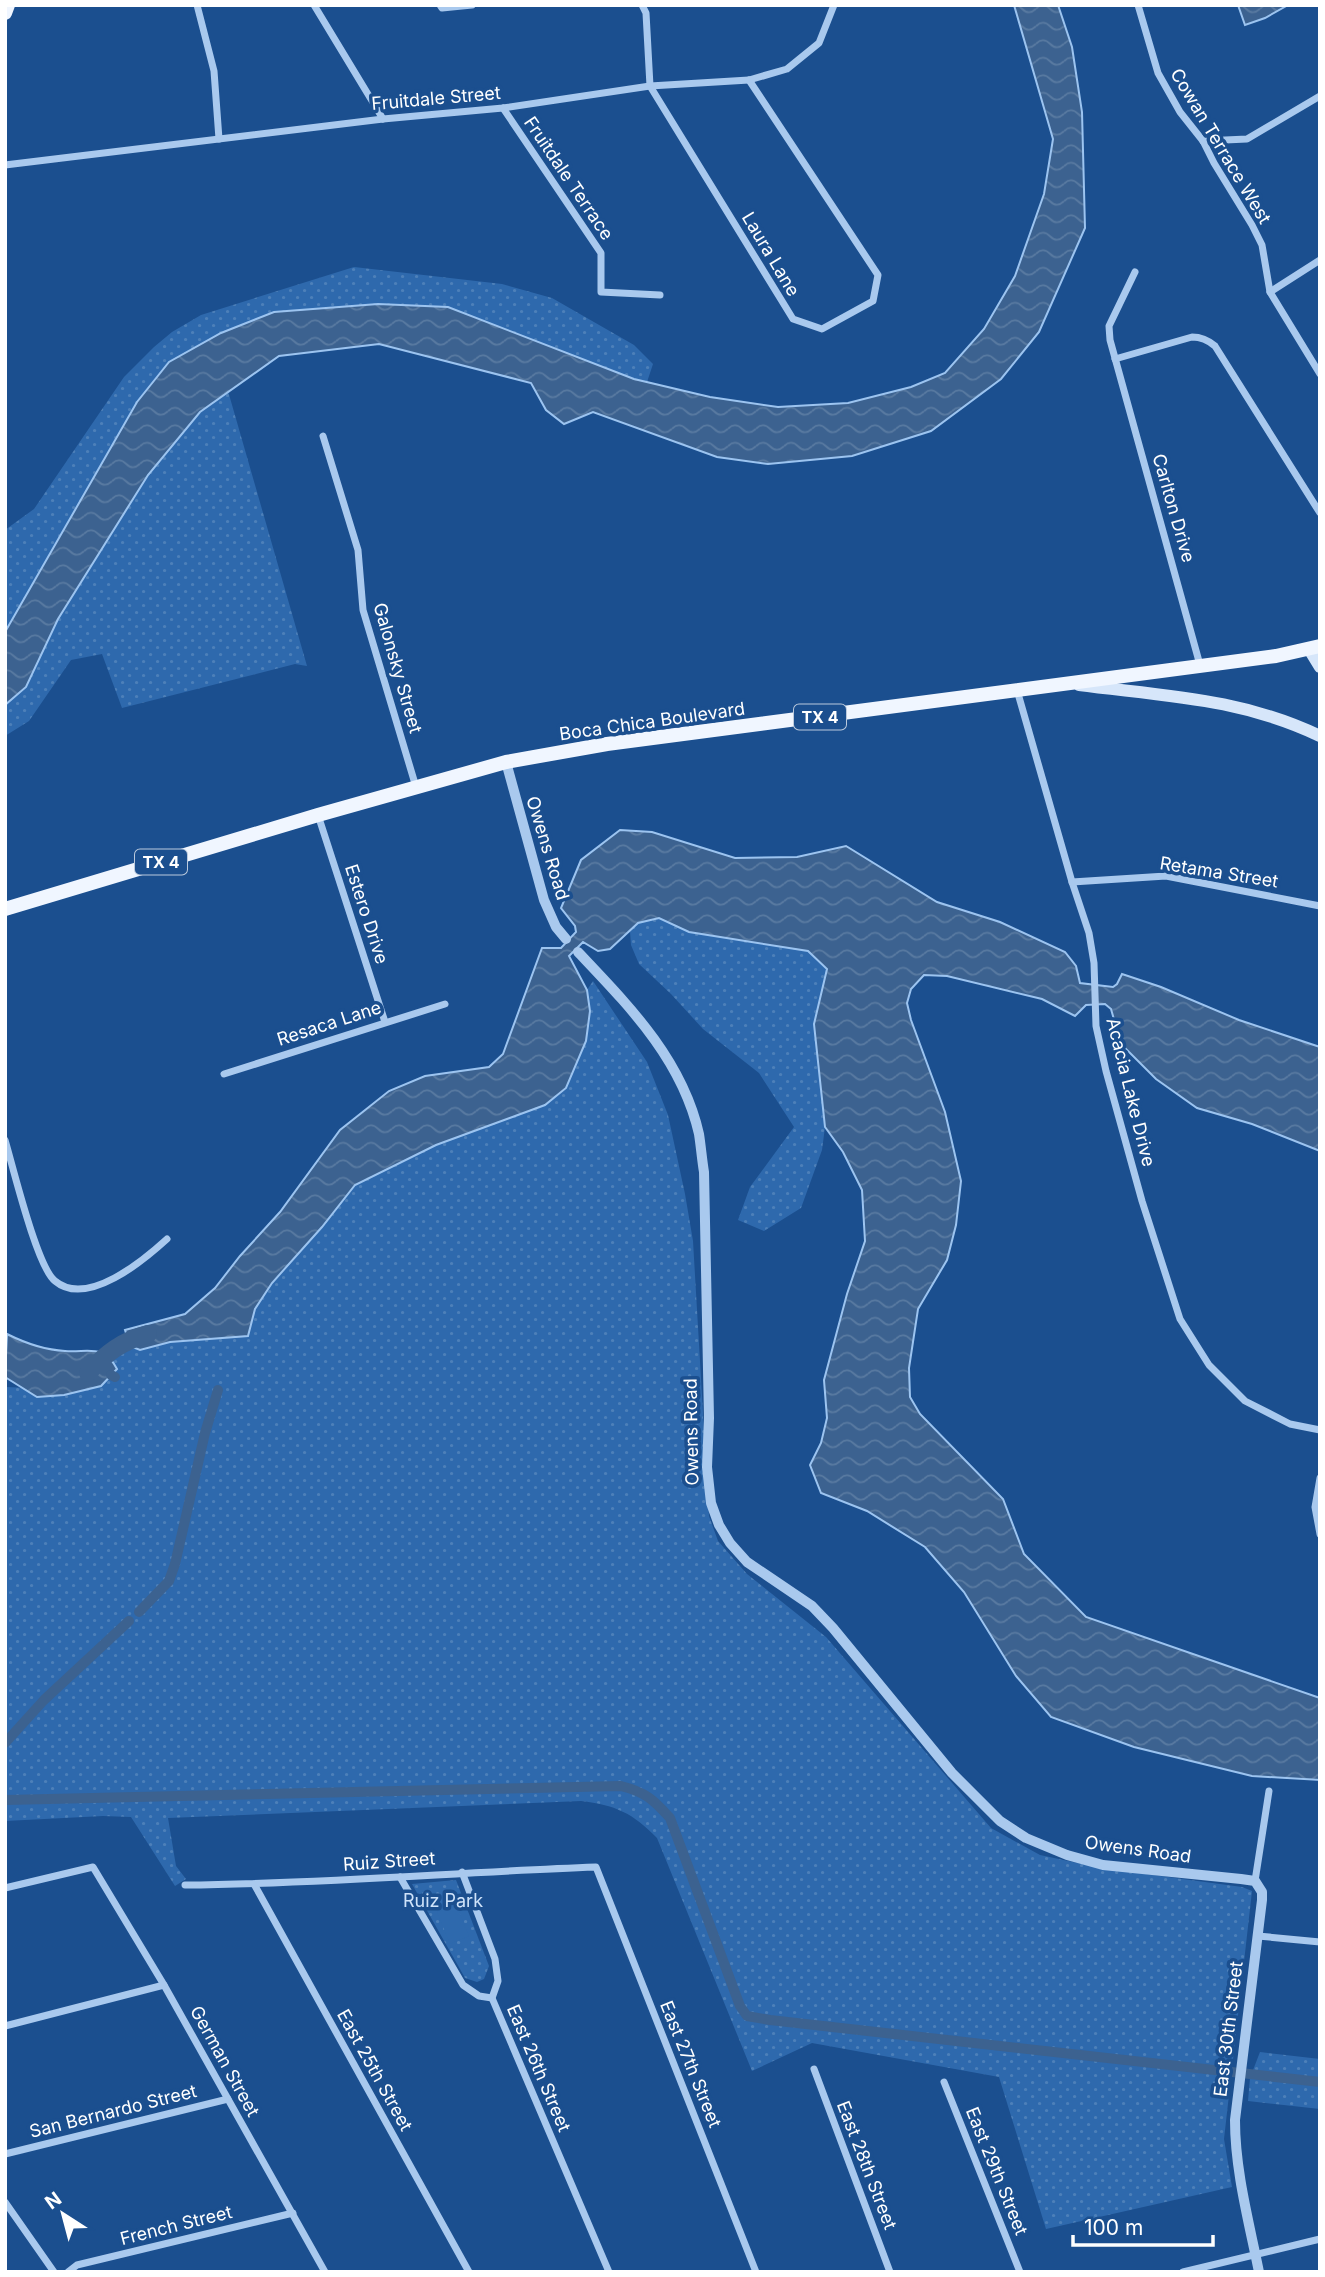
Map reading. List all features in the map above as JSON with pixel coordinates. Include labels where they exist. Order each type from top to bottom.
[{"type":"main road","points":[[5,13],[8,5]]},
{"type":"main road","points":[[1315,648],[1320,667]]},
{"type":"main road","name":"Boca Chica Boulevard","points":[[5,909],[506,762],[607,744],[1276,656],[1315,648]]},
{"type":"main road","points":[[1069,684],[1198,698],[1253,711],[1317,733]]},
{"type":"street","points":[[198,5],[214,71],[219,139]]},
{"type":"street","points":[[314,5],[383,119]]},
{"type":"street","points":[[440,5],[442,8],[472,5]]},
{"type":"street","points":[[642,5],[646,13],[650,86]]},
{"type":"street","name":"Fruitdale Street","points":[[5,165],[383,119],[503,108],[650,86],[749,80],[787,69],[819,43],[834,5]]},
{"type":"street","name":"Cowan Terrace West","points":[[1138,5],[1157,73],[1180,112],[1203,141],[1252,225],[1262,245],[1270,292],[1320,374]]},
{"type":"street","name":"Laura Lane","points":[[650,86],[793,319],[822,329],[873,301],[878,275],[749,80]]},
{"type":"street","points":[[1203,141],[1247,139],[1320,96]]},
{"type":"street","name":"Fruitdale Terrace","points":[[503,108],[601,253],[601,292],[660,295]]},
{"type":"street","points":[[1270,292],[1320,260]]},
{"type":"street","name":"Carlton Drive","points":[[1135,272],[1108,326],[1200,666]]},
{"type":"street","points":[[1115,359],[1192,337],[1209,341],[1215,346],[1320,513]]},
{"type":"street","name":"Galonsky Street","points":[[323,436],[358,550],[363,610],[416,787]]},
{"type":"street","name":"Acacia Lake Drive","points":[[1016,690],[1089,933],[1094,962],[1096,1026],[1106,1071],[1142,1201],[1180,1319],[1209,1365],[1245,1401],[1290,1424],[1320,1430]]},
{"type":"street","name":"Owens Road","points":[[506,762],[544,900],[556,927],[566,939]]},
{"type":"street","name":"Estero Drive","points":[[318,815],[385,1022]]},
{"type":"street","name":"Retama Street","points":[[1072,882],[1166,876],[1320,906]]},
{"type":"street","name":"Owens Road","points":[[578,952],[654,1037],[677,1074],[699,1134],[704,1172],[708,1476],[719,1525],[730,1544],[747,1562],[819,1614],[951,1773],[992,1814],[1017,1832],[1067,1856],[1103,1865],[1255,1881]]},
{"type":"street","name":"Resaca Lane","points":[[223,1074],[445,1004]]},
{"type":"street","points":[[5,1140],[39,1253],[46,1271],[55,1282],[68,1288],[83,1289],[100,1284],[125,1272],[167,1239]]},
{"type":"street","points":[[1320,1478],[1315,1507],[1320,1534]]},
{"type":"street","name":"East 30th Street","points":[[1259,2272],[1235,2144],[1237,2098],[1262,1900],[1262,1892],[1255,1881],[1269,1791]]},
{"type":"street","name":"German Street","points":[[5,1888],[93,1867],[164,1985],[325,2272]]},
{"type":"street","name":"Ruiz Street","points":[[184,1885],[596,1867]]},
{"type":"street","name":"East 27th Street","points":[[596,1867],[756,2272]]},
{"type":"street","name":"East 26th Street","points":[[462,1872],[495,1959],[498,1981],[492,1998],[610,2272]]},
{"type":"street","points":[[400,1877],[463,1985],[479,1996],[492,1998]]},
{"type":"street","name":"East 25th Street","points":[[254,1884],[469,2272]]},
{"type":"street","points":[[1258,1936],[1320,1942]]},
{"type":"street","points":[[5,2026],[164,1985]]},
{"type":"street","name":"East 28th Street","points":[[814,2069],[890,2272]]},
{"type":"street","name":"East 29th Street","points":[[944,2082],[1020,2272]]},
{"type":"street","name":"San Bernardo Street","points":[[5,2154],[228,2099]]},
{"type":"street","points":[[5,2203],[54,2272]]},
{"type":"street","name":"French Street","points":[[68,2272],[77,2265],[293,2213]]},
{"type":"street","points":[[1183,2272],[1320,2239]]},
{"type":"green space","points":[[354,267],[502,284],[552,298],[634,345],[653,364],[647,382],[448,307],[378,304],[274,312],[221,333],[169,362],[137,402],[5,632],[5,530],[34,509],[124,377],[172,332],[201,315]]},
{"type":"green space","points":[[228,391],[307,666],[295,664],[122,708],[102,654],[71,660],[29,721],[5,736],[5,705],[26,687],[58,619],[148,475],[200,412]]},
{"type":"green space","points":[[660,918],[689,932],[808,951],[827,969],[814,1024],[825,1127],[822,1150],[801,1208],[764,1231],[738,1220],[750,1187],[794,1127],[759,1073],[703,1029],[639,964],[631,945],[630,931],[638,923]]},
{"type":"green space","points":[[593,981],[647,1062],[668,1115],[693,1241],[709,1516],[718,1541],[747,1574],[826,1637],[991,1828],[1040,1855],[1101,1868],[1242,1887],[1252,1891],[1224,2139],[1232,2187],[1046,2229],[999,2077],[812,2043],[752,2071],[657,1838],[631,1816],[604,1805],[581,1801],[168,1818],[176,1866],[186,1879],[175,1886],[131,1817],[5,1821],[5,1387],[32,1388],[117,1369],[112,1359],[130,1346],[140,1350],[170,1342],[248,1336],[255,1309],[272,1283],[355,1185],[436,1145],[545,1105],[590,1011],[587,990]]},
{"type":"green space","name":"Ruiz Park","points":[[456,1880],[489,1966],[484,1979],[477,1982],[465,1978],[412,1884]]},
{"type":"green space","points":[[456,1904],[469,1936],[450,1944],[437,1912]]},
{"type":"green space","points":[[1260,2052],[1320,2059],[1320,2109],[1248,2101],[1250,2078]]},
{"type":"water","points":[[1014,5],[1058,5],[1072,47],[1082,112],[1085,228],[1039,332],[1001,379],[931,431],[852,456],[768,464],[717,457],[593,412],[564,424],[546,410],[531,383],[379,344],[279,356],[200,412],[148,475],[58,619],[26,687],[5,705],[5,632],[137,402],[169,362],[221,333],[274,312],[378,304],[448,307],[634,379],[710,397],[778,407],[848,403],[911,387],[945,373],[984,329],[1015,276],[1044,194],[1053,139]]},
{"type":"water","points":[[1238,5],[1288,5],[1245,25]]},
{"type":"water","points":[[620,830],[652,832],[735,858],[797,857],[846,846],[937,902],[1000,922],[1065,952],[1076,966],[1080,983],[1113,987],[1122,974],[1161,987],[1239,1020],[1320,1047],[1320,1151],[1252,1124],[1197,1108],[1156,1079],[1121,1044],[1111,1009],[1105,1004],[1086,1005],[1075,1016],[1042,999],[947,976],[924,975],[911,989],[907,1003],[945,1112],[961,1181],[956,1225],[947,1260],[918,1309],[909,1368],[910,1397],[920,1414],[1003,1499],[1024,1554],[1086,1617],[1320,1698],[1320,1780],[1252,1776],[1134,1747],[1051,1717],[1016,1676],[964,1592],[925,1547],[867,1511],[821,1493],[810,1465],[821,1443],[827,1418],[824,1380],[847,1294],[865,1241],[862,1190],[843,1152],[825,1127],[814,1024],[827,969],[808,951],[689,932],[659,918],[638,923],[610,949],[598,951],[583,942],[569,956],[587,990],[590,1011],[586,1041],[566,1088],[545,1105],[436,1145],[355,1185],[272,1283],[255,1309],[248,1336],[170,1342],[140,1350],[130,1346],[125,1330],[185,1314],[215,1288],[280,1212],[340,1130],[389,1091],[425,1076],[489,1067],[503,1054],[542,948],[561,948],[576,932],[575,926],[561,908],[581,860]]},
{"type":"water","points":[[7,1334],[50,1349],[101,1352],[117,1369],[101,1386],[64,1395],[37,1397],[5,1377]]},
{"type":"waterway","points":[[88,1373],[115,1349],[148,1334]]},
{"type":"waterway","points":[[111,1375],[115,1377]]},
{"type":"waterway","points":[[139,1612],[169,1581],[218,1390]]},
{"type":"waterway","points":[[5,1743],[44,1700],[129,1621]]},
{"type":"waterway","points":[[5,1800],[621,1786],[648,1797],[670,1818],[740,2006],[747,2016],[1320,2082]]}]
